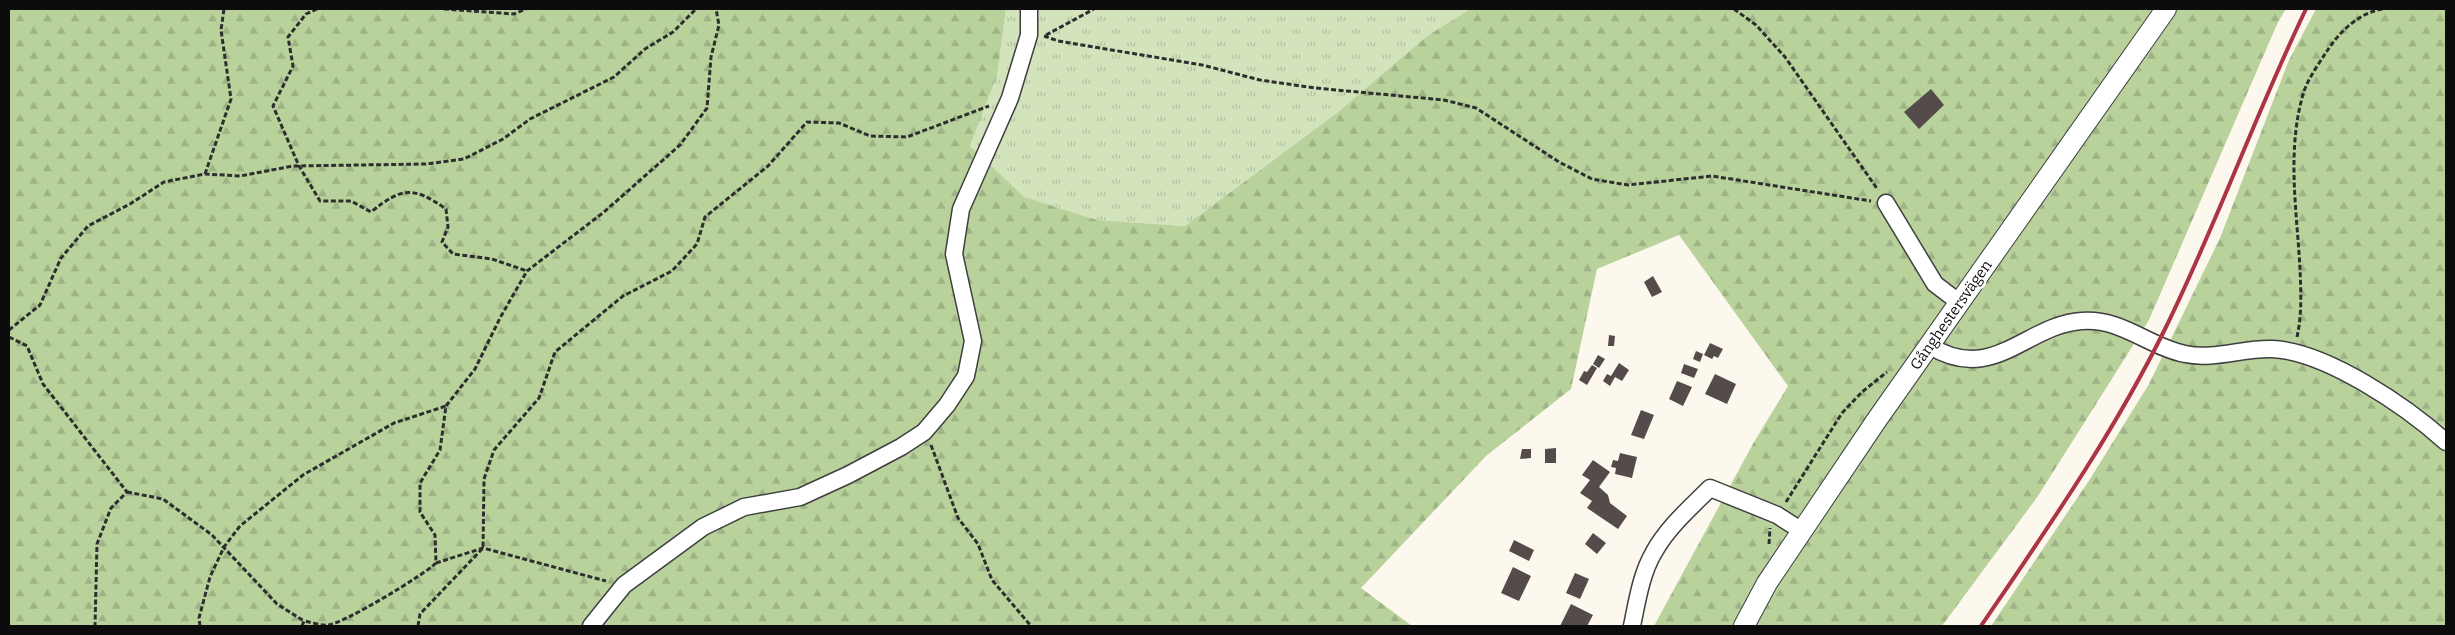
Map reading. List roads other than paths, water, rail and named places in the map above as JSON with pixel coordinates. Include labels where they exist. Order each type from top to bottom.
[{"type":"street","points":[[591,626],[624,586],[703,527],[744,507],[800,497],[901,447],[924,432],[947,405],[966,376],[972,341],[954,254],[961,209],[1036,35],[1029,9]]},
{"type":"street","name":"Gånghestersvägen","points":[[1744,626],[1767,583],[1802,531],[2166,9]]},
{"type":"street","points":[[1886,203],[1935,284],[1960,303]]},
{"type":"street","points":[[1930,346],[1945,355],[1956,358],[2002,354],[2062,324],[2095,321],[2128,329],[2175,351],[2198,356],[2256,349],[2293,353],[2322,363],[2392,399],[2446,442]]},
{"type":"street","points":[[1632,626],[1637,596],[1653,554],[1670,528],[1710,488],[1777,515],[1802,531]]},
{"type":"railway","points":[[1981,626],[2079,480],[2146,366],[2185,288],[2270,88],[2306,9]]}]
